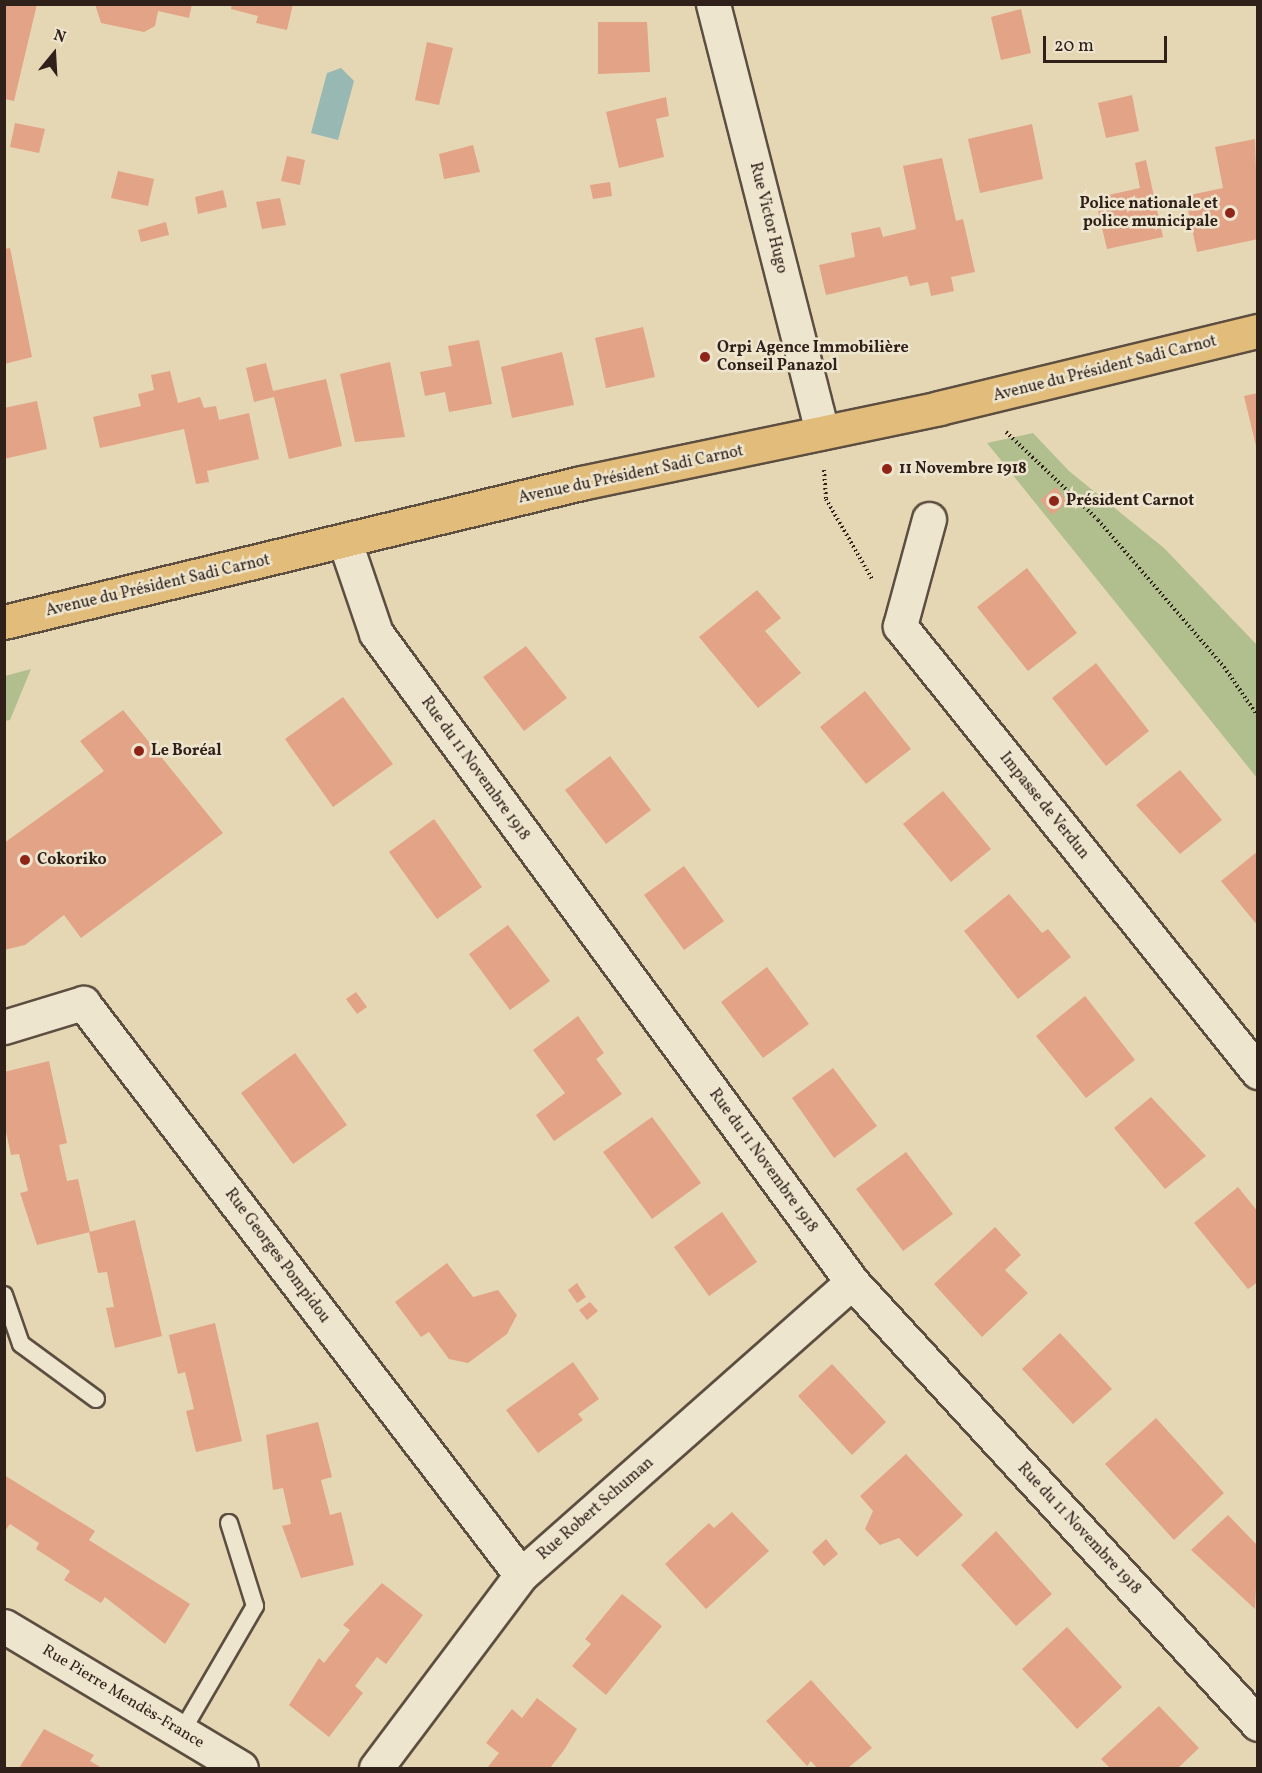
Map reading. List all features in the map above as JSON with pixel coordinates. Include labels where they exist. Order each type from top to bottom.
[{"type":"main road","name":"Avenue du Président Sadi Carnot","points":[[4,621],[345,542],[581,483],[973,400],[1257,331]]},
{"type":"street","name":"Rue Victor Hugo","points":[[712,4],[822,432]]},
{"type":"street","points":[[900,626],[929,519]]},
{"type":"street","name":"Rue du 11 Novembre 1918","points":[[345,542],[376,633],[852,1282],[1257,1724]]},
{"type":"street","name":"Impasse de Verdun","points":[[900,626],[1257,1072]]},
{"type":"street","name":"Rue Georges Pompidou","points":[[4,1027],[83,1003],[521,1575]]},
{"type":"street","name":"Rue Robert Schuman","points":[[376,1768],[521,1575],[852,1282]]},
{"type":"street","name":"Rue Pierre Mendès-France","points":[[4,1626],[241,1768]]},
{"type":"lane","points":[[4,1295],[21,1344],[96,1400]]},
{"type":"lane","points":[[181,1733],[255,1606],[229,1523]]},
{"type":"path","points":[[973,400],[1098,520],[1224,668],[1257,716]]},
{"type":"path","points":[[822,432],[826,499],[900,626]]},
{"type":"green space","points":[[1033,433],[1069,471],[1164,548],[1257,645],[1257,778],[987,443]]},
{"type":"green space","points":[[31,669],[10,720],[5,721],[5,676]]},
{"type":"water","points":[[341,68],[354,81],[338,140],[311,133],[327,73]]},
{"type":"building","points":[[4,4],[37,4],[14,101],[5,99]]},
{"type":"building","points":[[95,4],[192,4],[189,18],[158,11],[155,26],[144,32],[101,23]]},
{"type":"building","points":[[232,4],[293,4],[287,30],[256,23],[258,16],[231,9]]},
{"type":"building","points":[[1021,9],[1031,53],[1001,60],[991,17]]},
{"type":"building","points":[[598,22],[647,22],[650,72],[598,74]]},
{"type":"building","points":[[427,42],[453,48],[439,105],[415,100]]},
{"type":"building","points":[[1132,95],[1139,131],[1106,138],[1098,103]]},
{"type":"building","points":[[666,97],[669,116],[656,119],[664,157],[619,168],[606,112]]},
{"type":"building","points":[[15,123],[45,129],[39,153],[10,147]]},
{"type":"building","points":[[1032,124],[1043,179],[980,193],[968,139]]},
{"type":"building","points":[[1255,139],[1258,239],[1197,252],[1185,196],[1223,188],[1215,147]]},
{"type":"building","points":[[473,145],[480,172],[444,179],[439,154]]},
{"type":"building","points":[[287,156],[305,160],[300,185],[281,181]]},
{"type":"building","points":[[942,158],[956,221],[963,219],[975,272],[951,277],[954,291],[931,296],[928,282],[910,286],[907,276],[826,295],[819,265],[855,257],[851,233],[880,227],[883,237],[916,229],[903,166]]},
{"type":"building","points":[[1146,160],[1163,237],[1107,249],[1095,198],[1140,188],[1135,163]]},
{"type":"building","points":[[118,171],[154,179],[148,206],[111,198]]},
{"type":"building","points":[[610,182],[612,196],[593,199],[590,185]]},
{"type":"building","points":[[223,190],[227,207],[198,214],[195,197]]},
{"type":"building","points":[[280,198],[286,225],[262,229],[256,202]]},
{"type":"building","points":[[166,222],[169,235],[141,242],[138,230]]},
{"type":"building","points":[[10,248],[32,357],[4,364],[4,249]]},
{"type":"building","points":[[643,327],[655,377],[606,388],[595,338]]},
{"type":"building","points":[[479,340],[492,404],[449,412],[445,392],[425,396],[420,372],[452,366],[448,346]]},
{"type":"building","points":[[562,352],[574,405],[512,418],[501,367]]},
{"type":"building","points":[[390,362],[405,437],[355,442],[340,374]]},
{"type":"building","points":[[266,363],[273,391],[326,379],[342,446],[289,459],[274,397],[254,402],[246,368]]},
{"type":"building","points":[[170,371],[178,403],[200,397],[204,408],[216,406],[219,420],[249,413],[259,459],[207,471],[209,482],[196,484],[184,429],[100,448],[93,417],[141,406],[138,394],[154,390],[151,375]]},
{"type":"building","points":[[1258,393],[1258,450],[1257,450],[1244,396]]},
{"type":"building","points":[[37,401],[47,449],[4,459],[4,408]]},
{"type":"building","name":"Président Carnot","points":[[1056,487],[1068,502],[1052,515],[1040,500]]},
{"type":"building","points":[[1027,568],[1077,633],[1028,671],[977,607]]},
{"type":"building","points":[[757,590],[781,618],[765,631],[801,673],[758,708],[699,637]]},
{"type":"building","points":[[526,646],[567,698],[524,731],[483,677]]},
{"type":"building","points":[[1096,663],[1149,731],[1106,766],[1052,698]]},
{"type":"building","points":[[865,691],[911,749],[866,784],[820,727]]},
{"type":"building","points":[[343,697],[393,764],[333,807],[285,739]]},
{"type":"building","points":[[123,710],[223,833],[81,938],[64,915],[25,945],[4,950],[4,843],[104,771],[80,741]]},
{"type":"building","points":[[610,756],[651,810],[606,844],[565,790]]},
{"type":"building","points":[[1180,770],[1222,820],[1180,854],[1136,805]]},
{"type":"building","points":[[943,791],[991,849],[951,882],[903,824]]},
{"type":"building","points":[[434,819],[482,887],[437,919],[389,852]]},
{"type":"building","points":[[1258,851],[1258,926],[1221,881]]},
{"type":"building","points":[[684,866],[724,921],[684,950],[644,895]]},
{"type":"building","points":[[1009,894],[1042,933],[1048,929],[1071,957],[1018,999],[964,931]]},
{"type":"building","points":[[508,925],[550,981],[510,1010],[469,954]]},
{"type":"building","points":[[767,967],[809,1024],[763,1058],[721,1002]]},
{"type":"building","points":[[356,992],[367,1007],[357,1014],[346,999]]},
{"type":"building","points":[[1085,996],[1135,1060],[1086,1098],[1036,1036]]},
{"type":"building","points":[[578,1016],[604,1053],[596,1059],[622,1094],[554,1141],[536,1115],[565,1093],[533,1050]]},
{"type":"building","points":[[295,1053],[347,1125],[293,1164],[241,1093]]},
{"type":"building","points":[[49,1061],[67,1143],[59,1145],[67,1181],[78,1179],[90,1232],[37,1245],[20,1193],[28,1191],[19,1154],[11,1155],[5,1127],[4,1072]]},
{"type":"building","points":[[833,1068],[877,1126],[834,1158],[792,1098]]},
{"type":"building","points":[[1151,1097],[1206,1156],[1165,1189],[1114,1128]]},
{"type":"building","points":[[652,1117],[701,1183],[652,1219],[603,1152]]},
{"type":"building","points":[[906,1152],[953,1214],[903,1251],[856,1189]]},
{"type":"building","points":[[1238,1187],[1258,1212],[1258,1282],[1248,1289],[1194,1223]]},
{"type":"building","points":[[722,1212],[757,1262],[709,1296],[674,1247]]},
{"type":"building","points":[[135,1220],[162,1336],[115,1348],[106,1308],[114,1307],[107,1272],[98,1273],[89,1232]]},
{"type":"building","points":[[995,1227],[1021,1255],[1005,1270],[1028,1293],[982,1337],[934,1284]]},
{"type":"building","points":[[447,1263],[473,1297],[498,1290],[517,1315],[507,1334],[468,1363],[449,1359],[429,1332],[421,1337],[395,1302]]},
{"type":"building","points":[[577,1283],[586,1297],[577,1303],[568,1290]]},
{"type":"building","points":[[590,1302],[598,1311],[587,1320],[579,1310]]},
{"type":"building","points":[[215,1323],[242,1441],[196,1452],[186,1411],[194,1409],[185,1372],[178,1374],[169,1335]]},
{"type":"building","points":[[1060,1333],[1112,1389],[1073,1424],[1022,1369]]},
{"type":"building","points":[[573,1362],[599,1399],[578,1414],[583,1420],[538,1453],[506,1410]]},
{"type":"building","points":[[832,1364],[886,1422],[852,1455],[798,1396]]},
{"type":"building","points":[[1156,1418],[1224,1493],[1174,1540],[1105,1464]]},
{"type":"building","points":[[318,1422],[332,1477],[321,1480],[330,1515],[341,1512],[354,1565],[301,1578],[282,1526],[291,1524],[283,1488],[273,1490],[266,1435]]},
{"type":"building","points":[[906,1454],[963,1515],[917,1557],[899,1538],[880,1545],[865,1529],[873,1511],[860,1496]]},
{"type":"building","points":[[4,1475],[95,1531],[89,1540],[190,1604],[165,1644],[105,1597],[101,1603],[64,1580],[70,1571],[36,1549],[39,1543],[10,1524],[4,1532]]},
{"type":"building","points":[[732,1512],[769,1551],[706,1609],[665,1564],[709,1523],[714,1528]]},
{"type":"building","points":[[1228,1515],[1258,1546],[1255,1609],[1191,1550]]},
{"type":"building","points":[[996,1531],[1052,1594],[1016,1626],[961,1565]]},
{"type":"building","points":[[826,1539],[838,1554],[824,1566],[812,1552]]},
{"type":"building","points":[[382,1583],[423,1615],[386,1664],[377,1657],[355,1686],[363,1693],[329,1737],[289,1705],[319,1658],[324,1663],[350,1630],[343,1625]]},
{"type":"building","points":[[622,1594],[662,1626],[606,1695],[572,1666],[591,1644],[585,1639]]},
{"type":"building","points":[[1067,1627],[1122,1687],[1077,1729],[1022,1669]]},
{"type":"building","points":[[811,1680],[872,1748],[848,1768],[817,1768],[811,1761],[807,1766],[766,1721]]},
{"type":"building","points":[[537,1698],[577,1729],[564,1750],[550,1768],[487,1768],[499,1753],[486,1743],[512,1709],[522,1718]]},
{"type":"building","points":[[1159,1706],[1199,1748],[1178,1768],[1110,1768],[1101,1759]]},
{"type":"building","points":[[44,1729],[94,1755],[90,1761],[102,1768],[19,1768]]},
{"type":"place","name":"Police nationale et police municipale","points":[[1230,213]]},
{"type":"place","name":"Orpi Agence Immobilière Conseil Panazol","points":[[705,357]]},
{"type":"place","name":"11 Novembre 1918","points":[[887,469]]},
{"type":"place","name":"Président Carnot","points":[[1054,501]]},
{"type":"place","name":"Le Boréal","points":[[139,751]]},
{"type":"place","name":"Cokoriko","points":[[25,860]]}]
